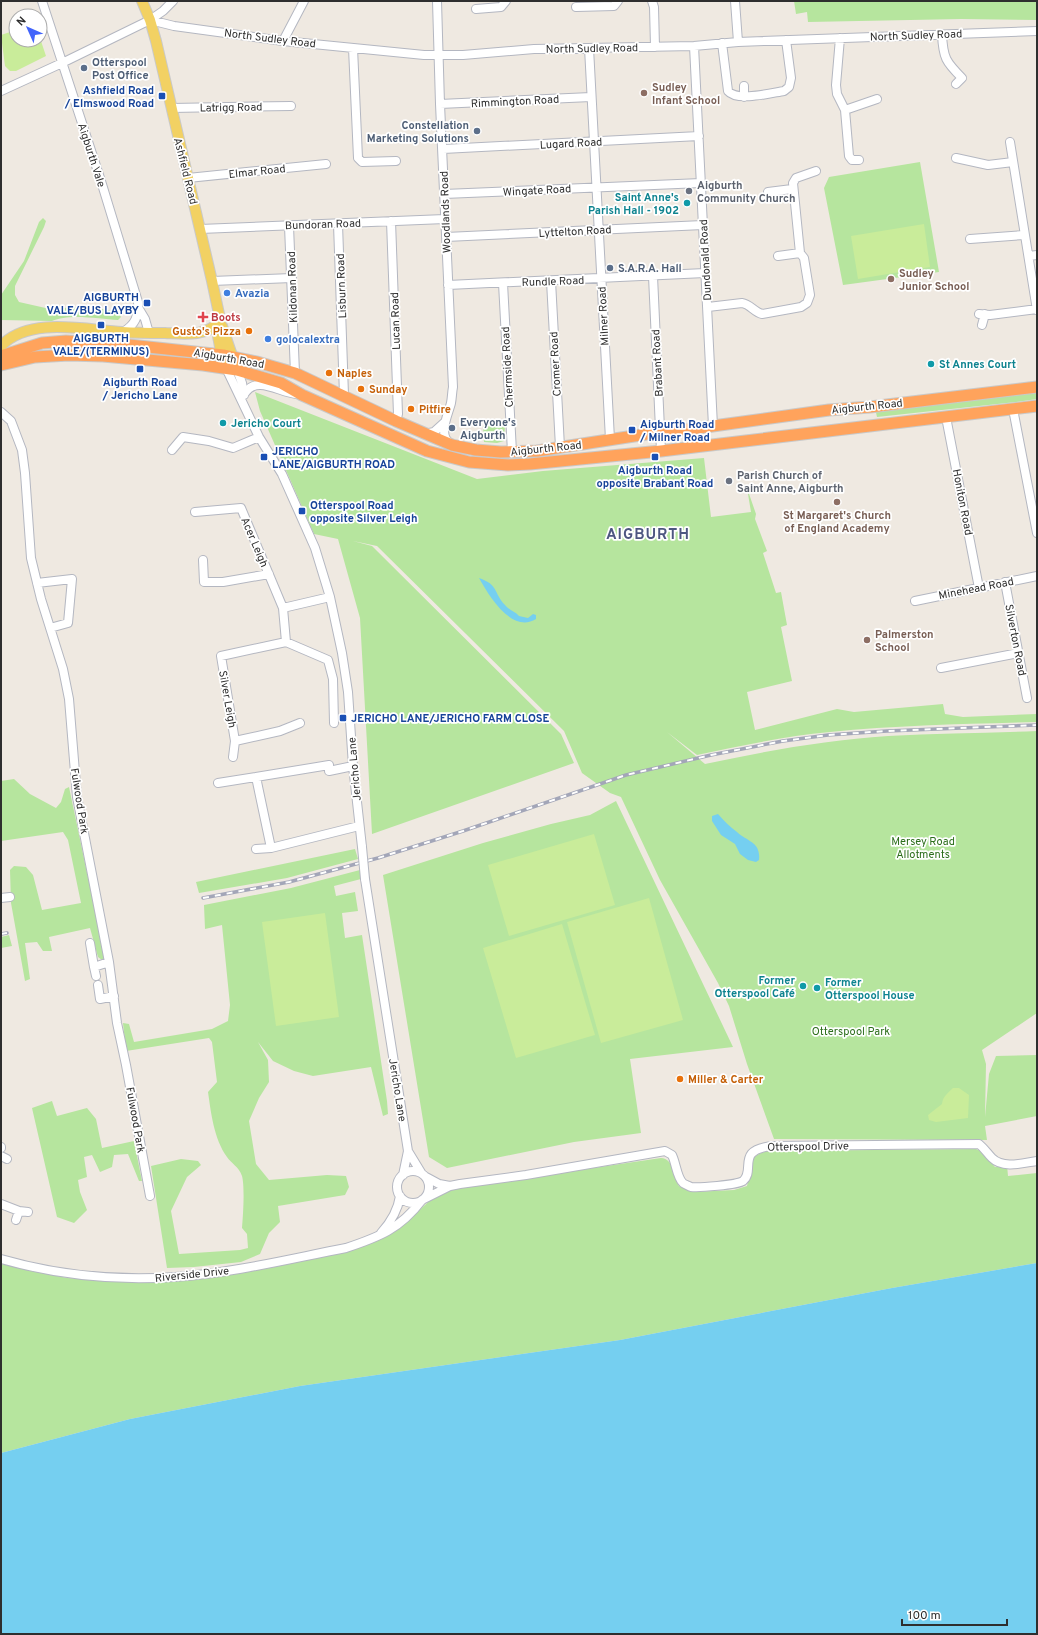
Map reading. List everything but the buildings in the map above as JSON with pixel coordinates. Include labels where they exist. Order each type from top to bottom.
[{"type":"highway","name":"Aigburth Road","points":[[1,356],[42,343],[66,341],[120,344],[227,356],[257,362],[295,373],[396,421],[452,444],[476,450],[512,452],[560,448],[660,432],[829,410],[878,406],[1037,386]]},
{"type":"highway","name":"Aigburth Road","points":[[1,365],[35,357],[69,355],[103,356],[232,369],[281,383],[302,395],[422,448],[469,462],[508,465],[661,451],[1037,406]]},
{"type":"main road","name":"Ashfield Road","points":[[142,1],[150,20],[212,281],[220,322],[218,336],[232,369]]},
{"type":"main road","points":[[1,346],[18,334],[45,327],[123,332],[200,333],[210,330],[220,322]]},
{"type":"street","name":"Aigburth Vale","points":[[42,1],[104,189],[132,281],[138,309],[145,319],[149,333]]},
{"type":"street","points":[[1,91],[62,64],[150,20],[164,11],[172,1]]},
{"type":"street","points":[[283,41],[304,1]]},
{"type":"street","name":"Woodlands Road","points":[[437,1],[452,387],[451,403],[445,422],[445,438],[452,444]]},
{"type":"street","points":[[476,9],[501,8],[506,1]]},
{"type":"street","points":[[576,8],[614,6],[618,1]]},
{"type":"street","points":[[652,1],[654,7],[656,47]]},
{"type":"street","points":[[735,1],[738,42]]},
{"type":"street","name":"North Sudley Road","points":[[150,20],[174,26],[283,41],[424,55],[463,55],[528,49],[694,46],[738,42],[1037,31]]},
{"type":"street","points":[[942,34],[943,49],[947,64],[962,78],[956,84]]},
{"type":"street","points":[[840,38],[836,85],[837,94],[845,110],[849,156],[852,160],[859,160]]},
{"type":"street","points":[[722,43],[728,91],[734,96],[744,97],[784,91],[789,87],[791,78],[786,40]]},
{"type":"street","name":"Dundonald Road","points":[[694,46],[713,426]]},
{"type":"street","points":[[352,48],[358,158],[362,162],[396,160]]},
{"type":"street","name":"Milner Road","points":[[589,48],[610,440]]},
{"type":"street","points":[[744,86],[744,97]]},
{"type":"street","name":"Rimmington Road","points":[[440,104],[591,97]]},
{"type":"street","points":[[845,110],[879,100]]},
{"type":"street","name":"Latrigg Road","points":[[171,108],[291,106]]},
{"type":"street","name":"Lugard Road","points":[[443,149],[699,136]]},
{"type":"street","points":[[982,325],[982,314],[990,315],[1037,310],[1033,255],[1024,235],[1010,142]]},
{"type":"street","points":[[956,158],[988,165],[1013,162]]},
{"type":"street","name":"Elmar Road","points":[[188,178],[326,164]]},
{"type":"street","points":[[708,307],[746,303],[758,313],[762,314],[801,307],[807,303],[810,295],[804,258],[800,253],[792,189],[796,178],[816,171]]},
{"type":"street","name":"Wingate Road","points":[[444,194],[701,182]]},
{"type":"street","points":[[768,192],[792,189]]},
{"type":"street","name":"Bundoran Road","points":[[200,229],[446,219]]},
{"type":"street","name":"Lucan Road","points":[[391,221],[398,414],[396,421]]},
{"type":"street","name":"Lisburn Road","points":[[338,224],[344,396]]},
{"type":"street","name":"Lyttelton Road","points":[[446,237],[703,225]]},
{"type":"street","name":"Kildonan Road","points":[[289,226],[295,373]]},
{"type":"street","points":[[970,239],[1024,235]]},
{"type":"street","points":[[778,256],[800,253]]},
{"type":"street","name":"Rundle Road","points":[[448,285],[705,273]]},
{"type":"street","name":"Brabant Road","points":[[653,276],[661,451]]},
{"type":"street","points":[[212,281],[292,278]]},
{"type":"street","name":"Cromer Road","points":[[551,281],[560,448]]},
{"type":"street","name":"Chermside Road","points":[[503,283],[512,452]]},
{"type":"street","points":[[123,332],[134,323],[138,309]]},
{"type":"street","points":[[232,369],[245,393]]},
{"type":"street","name":"Jericho Lane","points":[[232,369],[233,385],[259,437],[282,474],[315,548],[330,598],[342,653],[348,692],[353,766],[365,879],[408,1151],[403,1175]]},
{"type":"street","points":[[243,404],[245,393],[250,387],[258,384],[263,384],[288,393],[302,395]]},
{"type":"street","points":[[1013,409],[1037,533]]},
{"type":"street","name":"Fulwood Park","points":[[1,412],[11,421],[22,450],[31,558],[37,584],[63,669],[69,699],[78,797],[109,962],[117,1023],[150,1196]]},
{"type":"street","name":"Honiton Road","points":[[946,417],[979,588]]},
{"type":"street","points":[[425,434],[434,432],[445,422]]},
{"type":"street","points":[[172,450],[183,437],[209,441],[233,448],[259,437]]},
{"type":"street","name":"Acer Leigh","points":[[195,512],[241,508],[283,608]]},
{"type":"street","name":"Acer Leigh","points":[[203,560],[204,582],[223,582],[269,574]]},
{"type":"street","name":"Minehead Road","points":[[916,601],[1037,576]]},
{"type":"street","points":[[37,584],[72,578],[68,623],[50,628]]},
{"type":"street","name":"Silverton Road","points":[[1005,582],[1027,698]]},
{"type":"street","points":[[330,598],[283,608],[286,642],[328,660],[333,679],[334,723]]},
{"type":"street","name":"Silver Leigh","points":[[286,642],[221,656],[235,741],[280,731],[300,723]]},
{"type":"street","points":[[941,668],[1019,653]]},
{"type":"street","points":[[233,757],[235,741]]},
{"type":"street","points":[[218,783],[256,777],[329,771],[353,766]]},
{"type":"street","points":[[256,777],[271,848]]},
{"type":"street","points":[[256,849],[271,848],[360,826]]},
{"type":"street","points":[[1,898],[10,897]]},
{"type":"street","points":[[90,943],[96,976]]},
{"type":"street","points":[[94,967],[109,962]]},
{"type":"street","points":[[98,985],[100,999],[114,996]]},
{"type":"street","name":"Otterspool Drive","points":[[423,1200],[450,1186],[665,1152],[672,1155],[676,1163],[678,1176],[683,1183],[691,1187],[735,1185],[743,1181],[746,1176],[749,1158],[754,1150],[772,1146],[979,1144],[986,1149],[992,1158],[1002,1165],[1037,1161]]},
{"type":"street","name":"Jericho Lane","points":[[408,1151],[424,1176]]},
{"type":"street","points":[[412,1171],[424,1176],[429,1186],[429,1190],[423,1200],[412,1203],[403,1200],[397,1186],[403,1175],[412,1171]]},
{"type":"street","name":"Otterspool Drive","points":[[424,1176],[435,1182],[450,1186]]},
{"type":"street","name":"Riverside Drive","points":[[379,1235],[393,1218],[398,1207],[400,1196]]},
{"type":"street","name":"Riverside Drive","points":[[1,1258],[39,1268],[77,1274],[144,1278],[175,1277],[230,1270],[346,1248],[364,1242],[399,1225],[423,1200]]},
{"type":"street","points":[[1,1204],[19,1211],[28,1212]]},
{"type":"street","points":[[16,1220],[19,1211]]},
{"type":"green space","points":[[794,1],[1037,1],[1037,20],[961,19],[808,22],[807,12],[796,14]]},
{"type":"green space","points":[[8,33],[8,48],[43,48],[46,56],[16,71],[10,71],[5,66],[1,35]]},
{"type":"green space","points":[[920,162],[939,272],[843,285],[824,188],[829,177]]},
{"type":"green space","points":[[43,218],[46,221],[44,227],[15,286],[15,295],[19,302],[50,309],[88,306],[118,312],[121,317],[118,320],[67,317],[52,321],[1,320],[1,295],[24,261],[39,222]]},
{"type":"green space","points":[[924,224],[930,267],[858,279],[851,236]]},
{"type":"green space","points":[[1037,389],[1037,399],[1016,402],[877,417],[875,408]]},
{"type":"green space","points":[[255,392],[477,479],[543,471],[704,458],[711,517],[751,512],[747,488],[756,514],[755,519],[767,551],[763,553],[776,593],[781,592],[787,625],[781,627],[792,681],[747,692],[755,730],[837,709],[854,712],[943,704],[945,714],[963,717],[1037,714],[1037,722],[908,726],[830,732],[780,739],[697,755],[667,732],[705,764],[842,740],[925,734],[1037,731],[1037,1013],[982,1050],[986,1064],[985,1117],[989,1074],[996,1056],[1037,1055],[1037,1116],[985,1126],[987,1140],[774,1139],[747,1064],[729,1006],[718,983],[660,880],[621,797],[610,793],[582,773],[564,731],[377,546],[353,541],[372,546],[561,734],[574,763],[372,834],[360,618],[338,539],[314,534],[260,411]]},
{"type":"green space","points":[[505,425],[504,441],[497,443],[484,442],[483,426]]},
{"type":"green space","points":[[14,779],[30,794],[56,808],[61,802],[65,789],[69,787],[105,958],[102,960],[98,957],[90,928],[49,937],[52,951],[43,951],[37,942],[25,943],[30,979],[25,981],[11,903],[10,870],[14,866],[26,867],[33,875],[42,910],[81,903],[68,840],[63,832],[1,841],[1,781]]},
{"type":"green space","points":[[616,801],[733,1047],[630,1059],[641,1133],[574,1142],[447,1168],[429,1157],[383,875],[483,843],[590,815]]},
{"type":"green space","points":[[594,834],[615,905],[509,936],[488,865]]},
{"type":"green space","points":[[355,849],[358,859],[287,878],[199,893],[196,882]]},
{"type":"green space","points":[[360,870],[361,879],[334,886],[336,896],[355,892],[358,911],[342,913],[345,938],[362,935],[388,1114],[383,1116],[371,1067],[313,1076],[294,1071],[273,1061],[258,1042],[268,1060],[269,1082],[259,1098],[249,1121],[256,1164],[269,1180],[327,1175],[346,1176],[349,1187],[345,1195],[278,1206],[280,1222],[269,1233],[260,1254],[241,1262],[167,1268],[151,1166],[181,1159],[198,1161],[201,1165],[187,1177],[171,1211],[179,1254],[240,1250],[248,1248],[247,1234],[242,1228],[244,1202],[243,1181],[239,1170],[223,1150],[214,1126],[208,1092],[217,1082],[212,1042],[209,1038],[126,1051],[123,1023],[129,1024],[134,1042],[212,1029],[228,1021],[230,1005],[222,925],[205,929],[204,905],[291,888]]},
{"type":"green space","points":[[649,898],[683,1020],[601,1043],[567,922]]},
{"type":"green space","points":[[325,913],[339,1017],[276,1026],[262,922]]},
{"type":"green space","points":[[562,924],[595,1035],[516,1058],[483,948]]},
{"type":"green space","points":[[9,935],[12,946],[1,948],[1,937]]},
{"type":"green space","points":[[953,1088],[959,1088],[969,1095],[968,1118],[936,1122],[929,1120],[928,1115],[942,1104],[945,1097]]},
{"type":"green space","points":[[52,1101],[57,1116],[87,1108],[96,1119],[102,1148],[134,1141],[142,1181],[139,1181],[128,1154],[114,1155],[112,1167],[100,1172],[92,1155],[84,1157],[87,1177],[78,1180],[80,1192],[87,1210],[74,1223],[57,1217],[32,1108]]},
{"type":"green space","points":[[976,1149],[983,1152],[995,1167],[1007,1165],[1008,1176],[1037,1173],[1037,1263],[892,1288],[620,1340],[300,1386],[130,1419],[1,1453],[1,1264],[67,1278],[144,1282],[189,1279],[270,1268],[359,1248],[396,1231],[435,1196],[457,1188],[661,1158],[665,1159],[671,1164],[679,1186],[693,1192],[734,1190],[747,1186],[750,1164],[752,1160],[759,1154],[767,1151]]},
{"type":"water","points":[[479,578],[490,583],[505,605],[519,616],[528,618],[533,614],[536,615],[536,619],[527,622],[518,621],[510,617],[495,603]]},
{"type":"water","points":[[718,814],[732,828],[756,846],[758,849],[759,860],[756,862],[748,860],[740,854],[735,844],[721,835],[712,821],[712,816]]},
{"type":"water","points":[[1037,1263],[1037,1634],[1,1634],[1,1453],[130,1419],[300,1386],[620,1340],[892,1288]]},
{"type":"railway","points":[[203,898],[289,882],[378,858],[463,831],[626,775],[711,755],[783,741],[828,735],[1037,725]]},
{"type":"railway","points":[[1,934],[7,933]]},
{"type":"place","name":"Otterspool Post Office","points":[[84,68]]},
{"type":"place","name":"Sudley Infant School","points":[[644,93]]},
{"type":"place","name":"Ashfield Road / Elmswood Road","points":[[162,96]]},
{"type":"place","name":"Constellation Marketing Solutions","points":[[477,131]]},
{"type":"place","name":"Aigburth Community Church","points":[[689,191]]},
{"type":"place","name":"Saint Anne's Parish Hall - 1902","points":[[687,203]]},
{"type":"place","name":"S.A.R.A. Hall","points":[[610,268]]},
{"type":"place","name":"Sudley Junior School","points":[[891,279]]},
{"type":"place","name":"Avazia","points":[[227,293]]},
{"type":"place","name":"AIGBURTH VALE/BUS LAYBY","points":[[147,303]]},
{"type":"place","name":"Boots","points":[[203,317]]},
{"type":"place","name":"AIGBURTH VALE/(TERMINUS)","points":[[101,325]]},
{"type":"place","name":"Gusto's Pizza","points":[[249,331]]},
{"type":"place","name":"golocalextra","points":[[268,339]]},
{"type":"place","name":"St Annes Court","points":[[931,364]]},
{"type":"place","name":"Aigburth Road / Jericho Lane","points":[[140,369]]},
{"type":"place","name":"Naples","points":[[329,373]]},
{"type":"place","name":"Sunday","points":[[361,389]]},
{"type":"place","name":"Pitfire","points":[[411,409]]},
{"type":"place","name":"Jericho Court","points":[[223,423]]},
{"type":"place","name":"Everyone's Aigburth","points":[[452,428]]},
{"type":"place","name":"Aigburth Road / Milner Road","points":[[632,430]]},
{"type":"place","name":"JERICHO LANE/AIGBURTH ROAD","points":[[264,457]]},
{"type":"place","name":"Aigburth Road opposite Brabant Road","points":[[655,457]]},
{"type":"place","name":"Parish Church of Saint Anne, Aigburth","points":[[729,481]]},
{"type":"place","name":"St Margaret's Church of England Academy","points":[[837,502]]},
{"type":"place","name":"Otterspool Road opposite Silver Leigh","points":[[302,511]]},
{"type":"place","name":"Palmerston School","points":[[867,640]]},
{"type":"place","name":"JERICHO LANE/JERICHO FARM CLOSE","points":[[343,718]]},
{"type":"place","name":"Former Otterspool Café","points":[[803,986]]},
{"type":"place","name":"Former Otterspool House","points":[[817,988]]},
{"type":"place","name":"Miller & Carter","points":[[680,1079]]},
{"type":"district","name":"AIGBURTH","points":[[648,534]]},
{"type":"park label","name":"Mersey Road Allotments","points":[[923,847]]},
{"type":"park label","name":"Otterspool Park","points":[[851,1031]]}]
